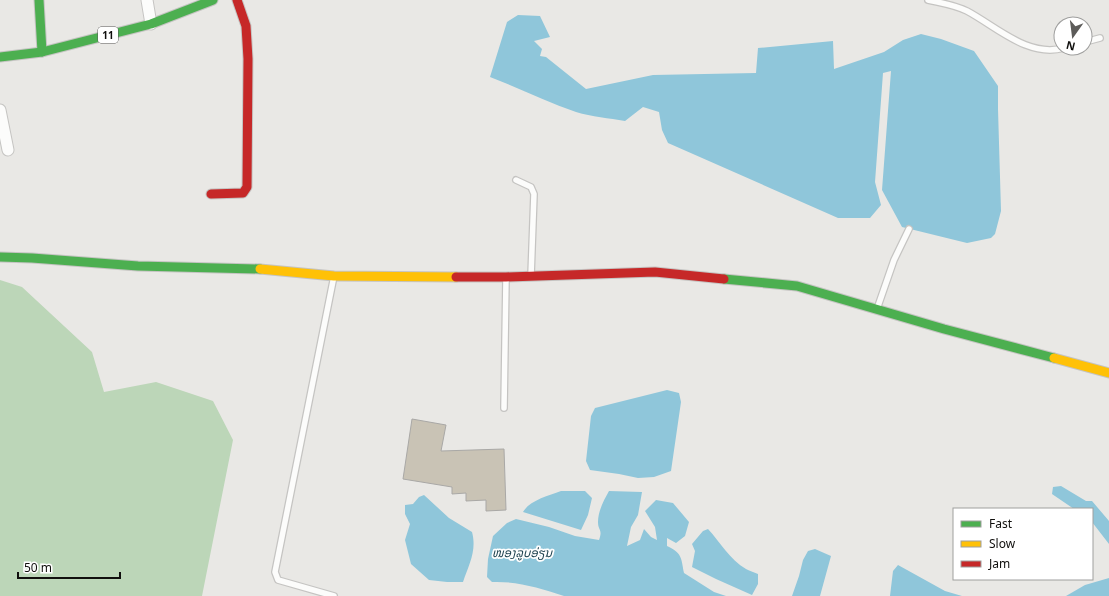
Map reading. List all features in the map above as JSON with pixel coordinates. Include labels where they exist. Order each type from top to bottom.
[{"type":"main road","points":[[39,0],[42,52]]},
{"type":"main road","name":"11","points":[[0,57],[42,52],[151,24],[214,0]]},
{"type":"main road","points":[[211,194],[243,193],[247,187],[248,59],[246,26],[237,0]]},
{"type":"main road","points":[[0,257],[138,266],[264,268],[334,276],[506,277],[655,272],[789,285],[797,286],[944,329],[1109,373]]},
{"type":"street","points":[[147,0],[151,24]]},
{"type":"street","points":[[0,110],[8,150]]},
{"type":"lane","points":[[928,0],[966,10],[1021,44],[1053,51]]},
{"type":"lane","points":[[1093,40],[1100,38]]},
{"type":"lane","points":[[516,180],[531,186],[534,194],[531,276]]},
{"type":"lane","points":[[877,309],[894,260],[909,229]]},
{"type":"lane","points":[[334,276],[275,572],[278,580],[334,596]]},
{"type":"lane","points":[[504,408],[506,277]]},
{"type":"green space","points":[[0,280],[22,287],[92,352],[104,392],[156,382],[213,401],[233,440],[202,596],[0,596]]},
{"type":"water","points":[[518,15],[540,16],[550,37],[534,41],[542,49],[540,56],[546,57],[586,89],[653,75],[756,73],[758,48],[833,41],[834,69],[884,52],[903,40],[921,34],[941,39],[974,51],[998,86],[1001,211],[995,234],[991,238],[967,243],[902,227],[882,190],[891,71],[883,73],[875,182],[881,205],[870,218],[838,218],[668,143],[662,130],[659,112],[643,107],[625,121],[588,115],[565,108],[490,77],[507,22]]},
{"type":"water","points":[[667,390],[679,393],[681,402],[671,471],[654,477],[638,478],[590,470],[586,461],[591,416],[595,408]]},
{"type":"water","points":[[1061,486],[1086,501],[1092,501],[1109,521],[1109,544],[1093,523],[1093,508],[1073,508],[1052,494],[1053,487]]},
{"type":"water","points":[[561,491],[585,491],[592,498],[588,515],[581,530],[523,512],[535,501]]},
{"type":"water","name":"ໜອງລູບອ່ຽນ","points":[[609,491],[642,492],[638,515],[631,527],[627,546],[640,540],[644,529],[651,537],[657,540],[655,527],[645,511],[656,500],[673,503],[689,522],[685,536],[676,543],[667,538],[667,546],[676,551],[680,556],[684,573],[714,592],[726,596],[564,596],[519,584],[492,582],[487,577],[488,559],[493,536],[507,523],[516,519],[549,527],[575,536],[599,540],[601,534],[598,525],[598,518],[603,502]]},
{"type":"water","points":[[424,495],[449,518],[472,532],[474,545],[473,551],[463,582],[429,580],[411,564],[405,540],[410,524],[405,514],[405,505],[413,504],[419,497]]},
{"type":"water","points":[[708,529],[735,561],[747,570],[758,574],[758,584],[752,595],[692,567],[695,551],[692,544],[703,531]]},
{"type":"water","points":[[815,549],[831,556],[820,596],[792,596],[803,560],[808,551]]},
{"type":"water","points":[[898,565],[945,591],[962,596],[890,596],[893,571]]},
{"type":"water","points":[[1109,578],[1109,596],[1066,596],[1085,585]]},
{"type":"building","points":[[412,419],[446,425],[441,451],[504,449],[506,510],[486,511],[486,500],[466,501],[466,493],[452,494],[452,487],[403,479]]},
{"type":"traffic: fast","points":[[39,0],[42,52]]},
{"type":"traffic: fast","points":[[0,57],[42,52],[151,24],[213,0]]},
{"type":"traffic: fast","points":[[0,257],[138,266],[260,269]]},
{"type":"traffic: fast","points":[[724,279],[797,286],[944,329],[1054,358]]},
{"type":"traffic: slow","points":[[260,269],[334,276],[456,277]]},
{"type":"traffic: slow","points":[[1054,358],[1109,373]]},
{"type":"traffic: jam","points":[[211,194],[243,193],[247,187],[248,59],[246,26],[237,0]]},
{"type":"traffic: jam","points":[[456,277],[506,277],[655,272],[724,279]]}]
